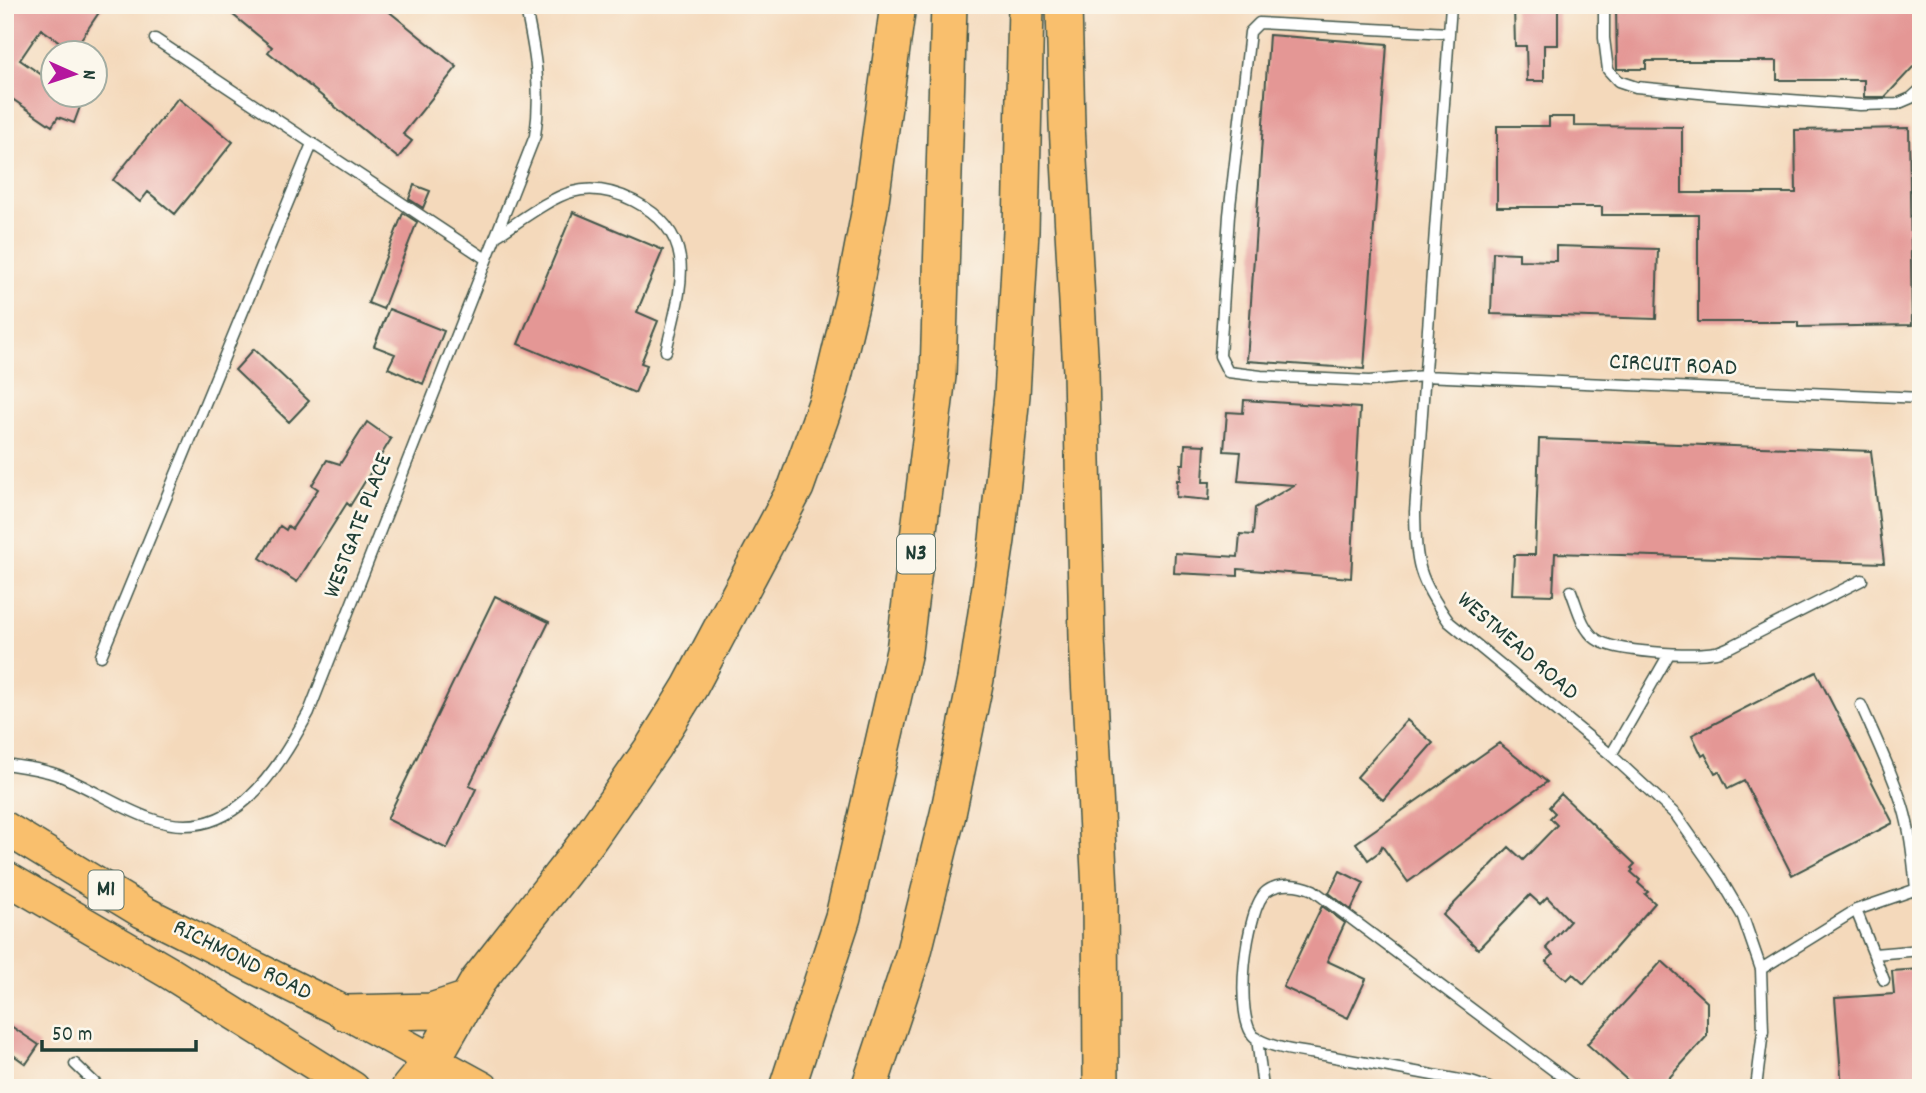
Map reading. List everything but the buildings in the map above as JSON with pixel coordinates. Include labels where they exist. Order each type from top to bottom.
[{"type":"highway","points":[[409,1088],[433,1059],[465,1000],[587,842],[653,747],[703,663],[796,487],[831,389],[853,297],[870,208],[898,5]]},
{"type":"highway","name":"N3","points":[[788,1088],[843,917],[904,651],[937,376],[949,5]]},
{"type":"highway","points":[[870,1088],[913,955],[948,814],[976,679],[997,540],[1012,395],[1021,231],[1026,5]]},
{"type":"highway","points":[[1064,5],[1067,125],[1081,372],[1087,638],[1100,890],[1101,1088]]},
{"type":"highway","name":"RICHMOND ROAD","points":[[5,828],[143,912],[346,1013],[483,1088]]},
{"type":"highway","name":"RICHMOND ROAD","points":[[5,877],[168,972],[353,1088]]},
{"type":"highway","points":[[346,1013],[431,1011],[465,1000]]},
{"type":"lane","name":"WESTGATE PLACE","points":[[5,764],[60,776],[151,819],[182,825],[205,824],[222,816],[250,798],[269,779],[309,712],[535,136],[540,107],[538,68],[525,5]]},
{"type":"lane","name":"WESTMEAD ROAD","points":[[1451,5],[1415,512],[1420,575],[1449,622],[1611,755],[1676,816],[1712,866],[1743,917],[1761,969],[1763,1031],[1756,1088]]},
{"type":"lane","points":[[1604,5],[1608,70],[1618,81],[1636,87],[1860,105],[1897,104],[1911,98],[1921,89]]},
{"type":"lane","name":"CIRCUIT ROAD","points":[[1449,33],[1259,23],[1250,32],[1229,215],[1220,356],[1228,372],[1369,381],[1424,376],[1921,398]]},
{"type":"lane","points":[[155,39],[486,259]]},
{"type":"lane","points":[[101,656],[312,144]]},
{"type":"lane","points":[[497,235],[559,197],[590,189],[620,194],[658,216],[677,240],[681,262],[678,299],[666,351]]},
{"type":"lane","points":[[1571,591],[1586,628],[1597,640],[1613,646],[1669,654],[1716,652],[1862,580]]},
{"type":"lane","points":[[1611,755],[1669,654]]},
{"type":"lane","points":[[1761,969],[1856,910],[1918,888],[1904,809],[1861,705]]},
{"type":"lane","points":[[1489,1088],[1471,1082],[1289,1049],[1257,1038],[1247,1026],[1242,999],[1257,904],[1265,892],[1276,887],[1297,884],[1313,890],[1577,1088]]},
{"type":"lane","points":[[1856,910],[1884,980]]},
{"type":"lane","points":[[1874,954],[1921,950]]},
{"type":"lane","points":[[1257,1038],[1263,1088]]},
{"type":"lane","points":[[75,1064],[100,1088]]}]
